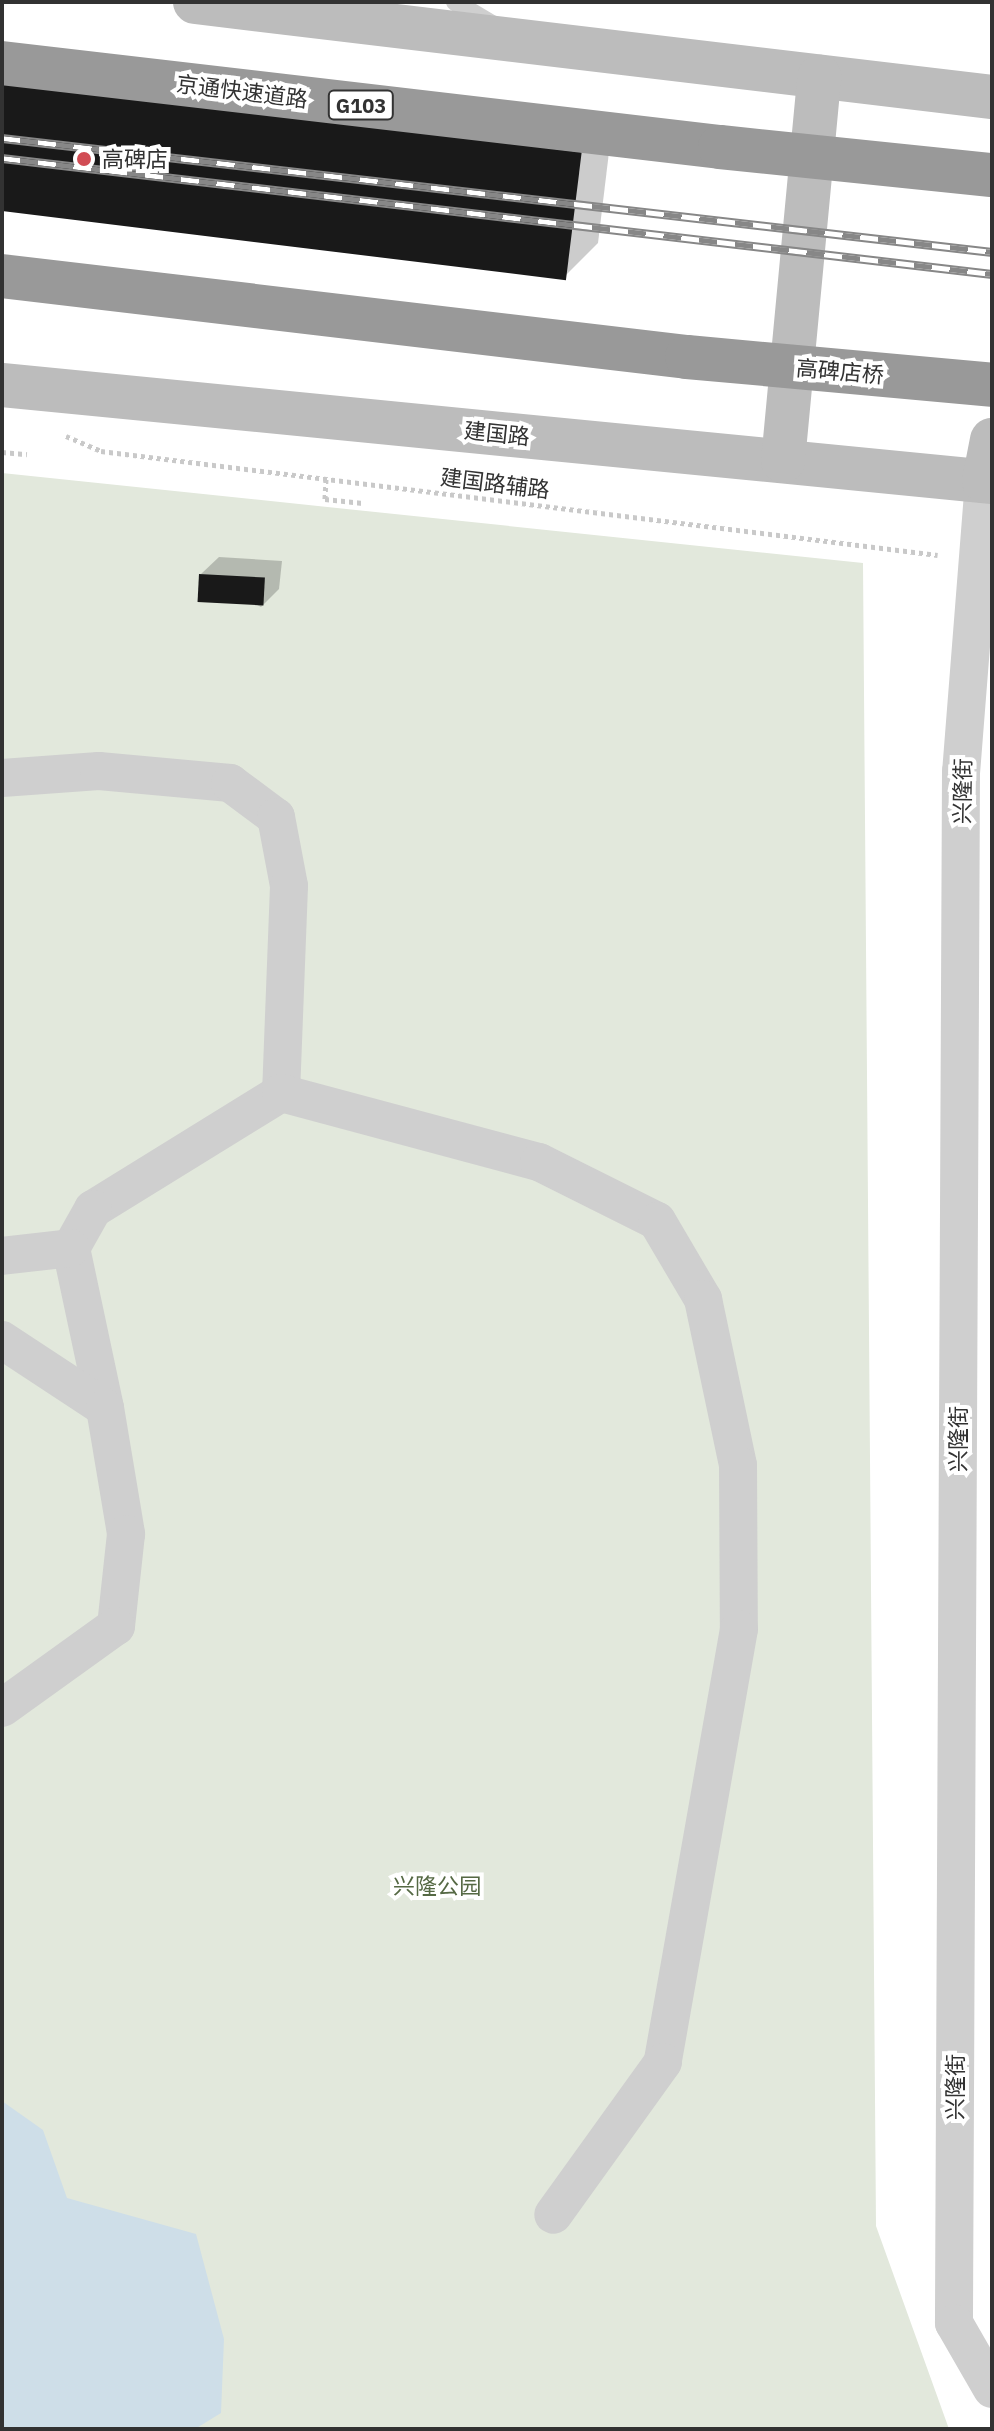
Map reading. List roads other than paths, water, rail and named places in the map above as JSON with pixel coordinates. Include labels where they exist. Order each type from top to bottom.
[{"type":"highway","name":"京通快速道路","points":[[2,63],[720,147],[992,175]]},
{"type":"highway","name":"高碑店桥","points":[[2,276],[687,357],[992,385]]},
{"type":"main road","points":[[195,2],[992,97]]},
{"type":"main road","points":[[783,461],[819,77]]},
{"type":"main road","name":"建国路","points":[[2,385],[783,461],[989,467]]},
{"type":"street","name":"兴隆街","points":[[989,467],[978,560],[961,771],[954,2323],[992,2389]]},
{"type":"street","points":[[2,778],[99,771],[230,783],[276,817],[289,886],[281,1093]]},
{"type":"street","points":[[2,1708],[116,1626],[126,1534],[105,1408],[71,1248],[93,1209],[281,1093],[539,1162],[657,1221],[703,1299],[738,1465],[739,1629],[663,2062],[553,2215]]},
{"type":"street","points":[[2,1256],[71,1248]]},
{"type":"street","points":[[2,1340],[105,1408]]},
{"type":"lane","points":[[455,2],[522,42]]},
{"type":"railway","points":[[2,138],[992,252]]},
{"type":"railway","points":[[2,158],[992,274]]},
{"type":"place","name":"高碑店","points":[[84,159]]},
{"type":"park label","name":"兴隆公园","points":[[437,1886]]}]
